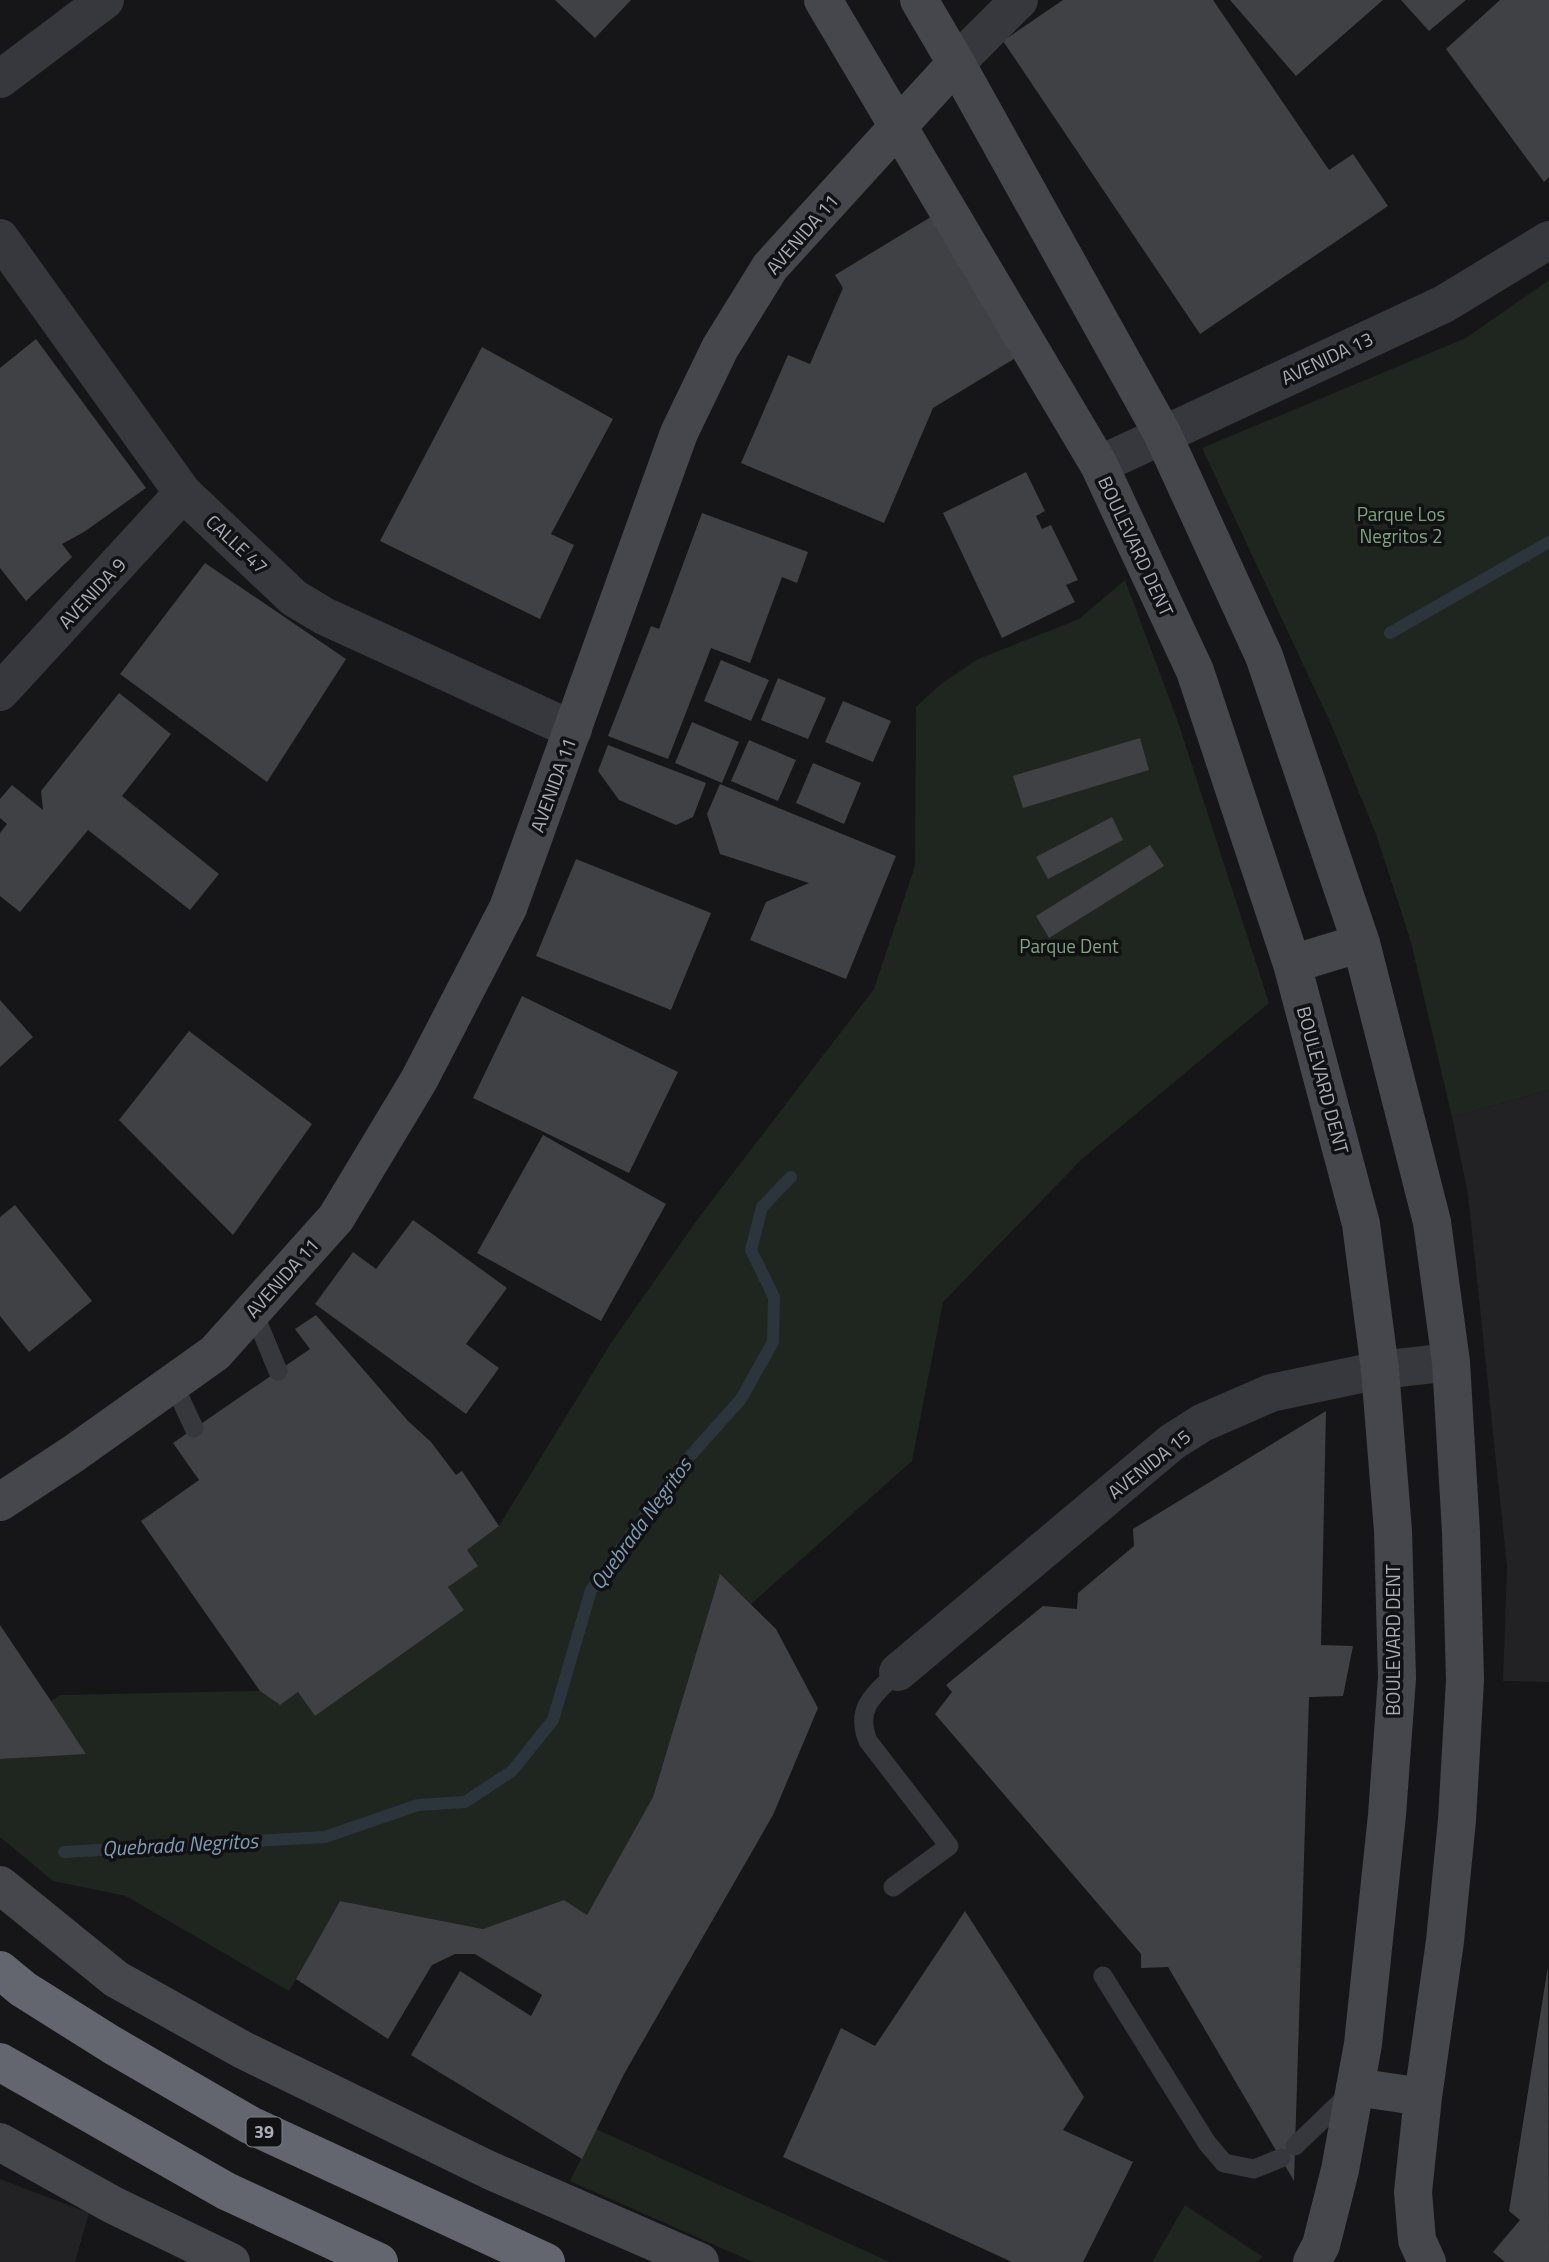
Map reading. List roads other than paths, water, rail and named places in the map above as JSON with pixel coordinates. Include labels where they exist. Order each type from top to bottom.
[{"type":"highway","name":"39","points":[[0,1970],[23,1989],[112,2045],[250,2125],[546,2262]]},
{"type":"highway","points":[[0,2062],[226,2191],[379,2262]]},
{"type":"street","points":[[0,79],[105,0]]},
{"type":"street","name":"BOULEVARD DENT","points":[[823,0],[1098,465],[1195,671],[1292,964],[1361,1224],[1380,1370],[1393,1531],[1397,1678],[1363,2044],[1340,2170],[1321,2245],[1312,2262]]},
{"type":"street","points":[[919,0],[957,63],[1162,433],[1264,656],[1361,943],[1433,1222],[1451,1362],[1461,1531],[1465,1680],[1457,1820],[1445,1941],[1413,2192],[1417,2240],[1427,2262]]},
{"type":"street","name":"AVENIDA 11","points":[[0,1502],[73,1454],[215,1353],[336,1218],[419,1080],[508,908],[679,433],[720,348],[770,267],[898,126],[1019,0]]},
{"type":"street","name":"CALLE 47","points":[[0,238],[183,494],[294,598],[324,616],[573,730]]},
{"type":"street","name":"AVENIDA 13","points":[[1098,465],[1444,304],[1549,240]]},
{"type":"street","name":"AVENIDA 9","points":[[0,692],[183,494]]},
{"type":"street","points":[[1292,964],[1361,943]]},
{"type":"street","name":"AVENIDA 15","points":[[898,1672],[1172,1442],[1192,1430],[1270,1393],[1380,1370],[1451,1362]]},
{"type":"street","points":[[0,1885],[117,1979],[243,2050],[489,2169],[700,2262]]},
{"type":"street","points":[[1355,2087],[1423,2097]]},
{"type":"street","points":[[0,2143],[113,2205],[231,2262]]},
{"type":"lane","points":[[253,1311],[278,1371]]},
{"type":"lane","points":[[173,1383],[194,1428]]},
{"type":"lane","points":[[893,1886],[949,1846],[868,1741],[863,1730],[867,1705],[898,1672]]},
{"type":"lane","points":[[1103,1976],[1207,2143],[1224,2163],[1254,2169],[1288,2152],[1355,2087]]},
{"type":"waterway","name":"Quebrada Negritos","points":[[1390,633],[1549,542]]},
{"type":"waterway","name":"Quebrada Negritos","points":[[64,1852],[325,1837],[418,1805],[465,1802],[512,1771],[553,1720],[591,1590],[682,1465],[741,1399],[773,1342],[774,1297],[751,1250],[762,1207],[791,1177]]},
{"type":"park label","name":"Parque Los Negritos 2","points":[[1401,525]]},
{"type":"park label","name":"Parque Dent","points":[[1069,946]]}]
